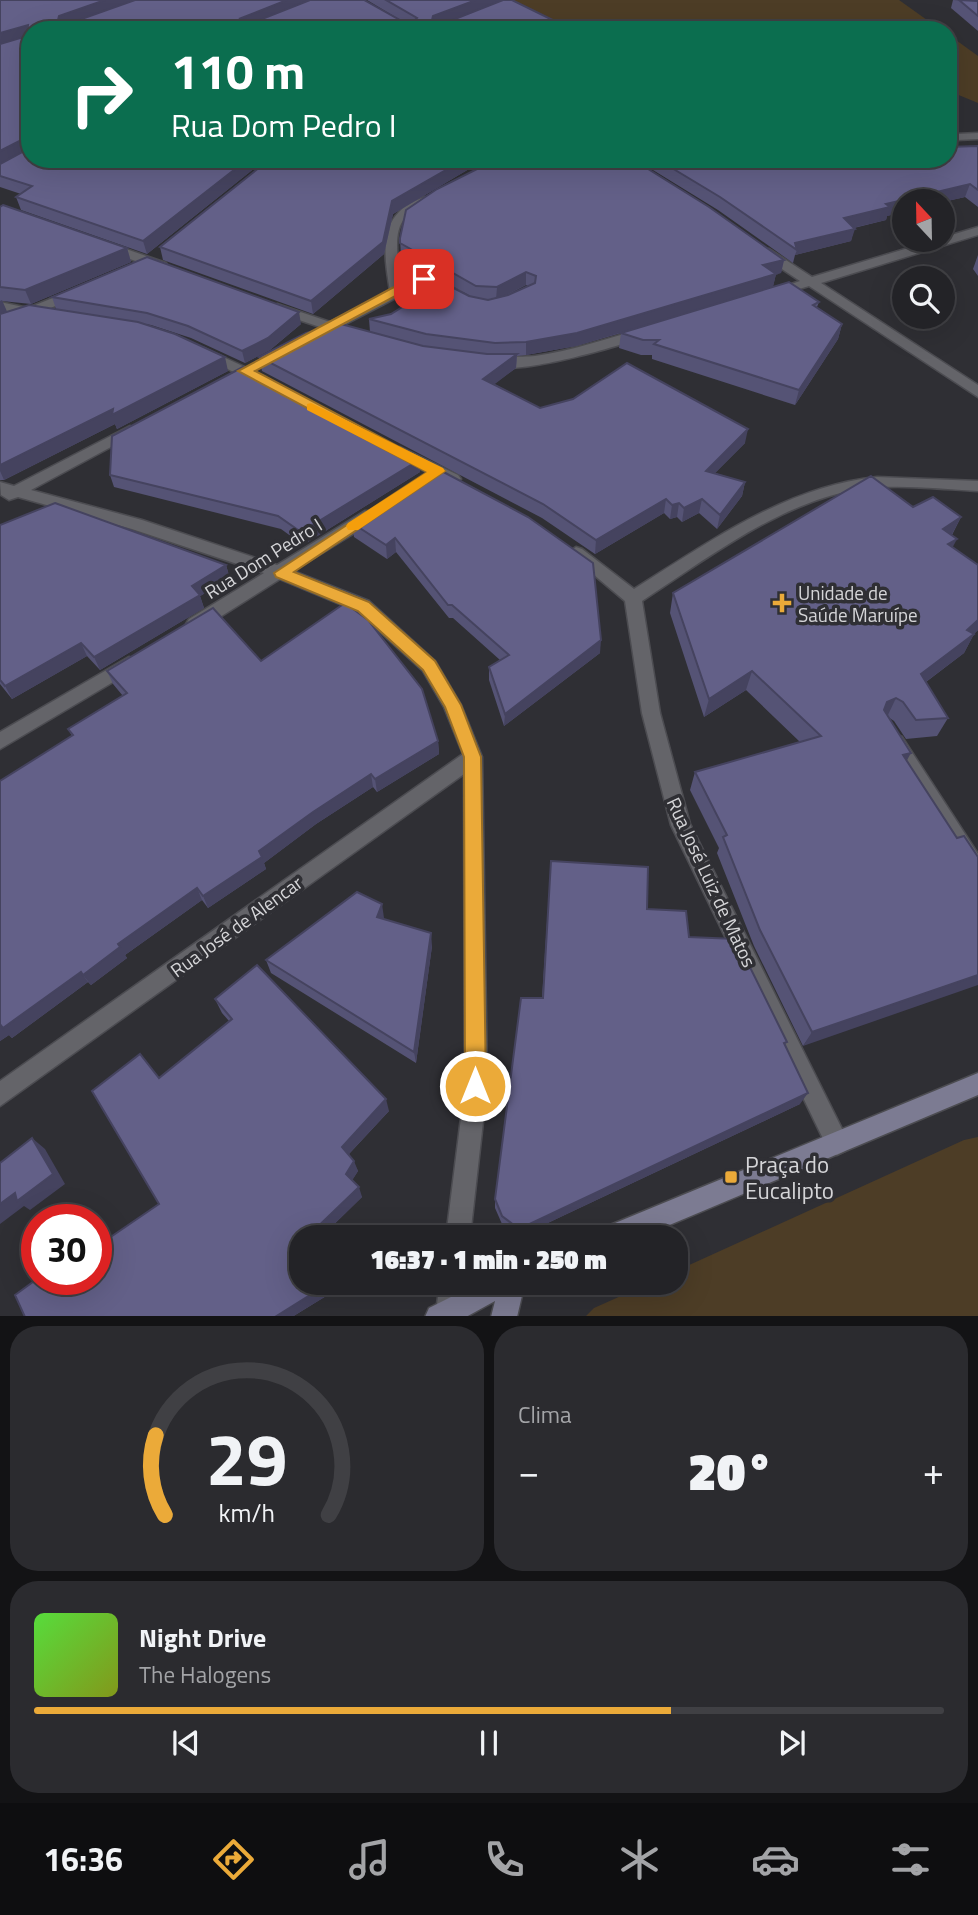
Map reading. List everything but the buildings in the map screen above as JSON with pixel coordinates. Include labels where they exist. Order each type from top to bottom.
[{"type":"main road","points":[[641,1225],[978,1084]]},
{"type":"main road","points":[[444,1314],[481,1295]]},
{"type":"main road","points":[[504,1316],[510,1295]]},
{"type":"street","points":[[957,137],[978,136]]},
{"type":"street","points":[[396,290],[393,251],[398,219],[432,196]]},
{"type":"street","points":[[757,298],[978,231]]},
{"type":"street","points":[[87,240],[155,258],[175,271]]},
{"type":"street","points":[[755,245],[978,392]]},
{"type":"street","points":[[125,272],[155,258]]},
{"type":"street","points":[[324,330],[396,290],[418,281],[428,280],[474,303]]},
{"type":"street","points":[[0,325],[89,287]]},
{"type":"street","points":[[265,304],[324,330],[370,339]]},
{"type":"street","points":[[0,306],[55,316]]},
{"type":"street","points":[[475,362],[532,362],[579,353],[655,330]]},
{"type":"street","points":[[185,342],[279,390]]},
{"type":"street","points":[[5,493],[148,422]]},
{"type":"street","points":[[389,446],[432,475],[468,487]]},
{"type":"street","points":[[567,546],[632,598],[727,540],[806,500],[832,491],[886,483],[978,486]]},
{"type":"street","points":[[5,493],[136,524],[281,573],[363,607],[429,666],[452,705],[472,757],[475,1086],[459,1225]]},
{"type":"street","name":"Rua Dom Pedro I","points":[[176,636],[382,508]]},
{"type":"street","name":"Rua José Luiz de Matos","points":[[632,598],[649,717],[662,771],[681,825],[837,1143]]},
{"type":"street","points":[[0,741],[141,657]]},
{"type":"street","points":[[886,727],[978,870]]},
{"type":"street","name":"Rua José de Alencar","points":[[0,1096],[472,757]]},
{"type":"street","points":[[444,1314],[449,1295]]},
{"type":"shaded area","points":[[496,0],[899,0],[928,21],[542,21]]},
{"type":"shaded area","points":[[957,41],[978,56],[978,103],[957,94]]},
{"type":"shaded area","points":[[978,1137],[978,1316],[586,1316],[594,1308],[623,1295],[688,1295],[688,1266],[964,1140]]},
{"type":"slow traffic","points":[[311,407],[438,471],[353,526]]},
{"type":"place","name":"Unidade de Saúde Maruípe","points":[[782,603]]},
{"type":"place","name":"Praça do Eucalipto","points":[[731,1177]]},
{"type":"route","points":[[424,279],[396,290],[245,371],[438,471],[281,573],[363,607],[396,634],[429,666],[452,705],[472,757],[475,1086]]}]
